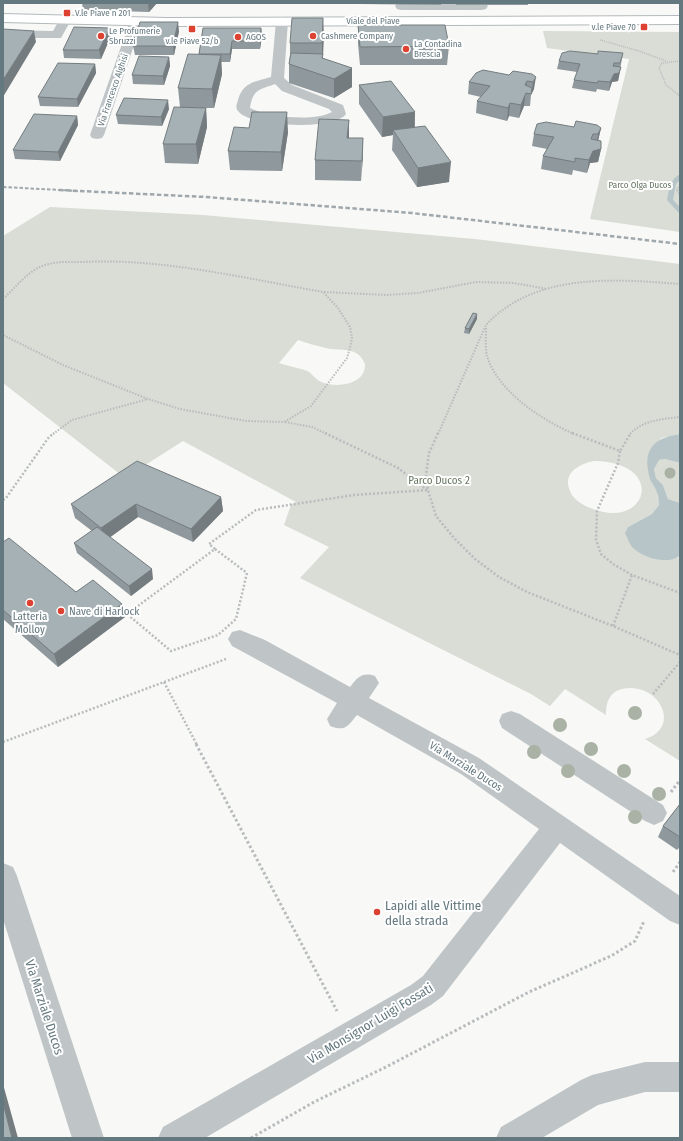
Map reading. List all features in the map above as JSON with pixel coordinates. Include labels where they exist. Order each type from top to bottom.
[{"type":"main road","name":"Viale del Piave","points":[[3,18],[136,22],[282,21],[443,15],[590,20],[680,20]]},
{"type":"street","points":[[401,6],[482,6]]},
{"type":"street","points":[[419,6],[421,9],[443,15],[467,9],[469,6]]},
{"type":"street","points":[[3,34],[57,35],[65,20]]},
{"type":"street","points":[[277,79],[253,87],[247,92],[245,94],[244,110],[252,115],[308,122],[332,119],[339,114],[338,108],[287,88],[277,79],[282,21]]},
{"type":"street","name":"Via Francesco Alghisi","points":[[97,135],[136,22]]},
{"type":"street","name":"Via Marziale Ducos","points":[[248,643],[470,766],[680,912]]},
{"type":"street","points":[[511,721],[654,814]]},
{"type":"street","name":"Via Monsignor Luigi Fossati","points":[[174,1138],[421,995],[433,986],[557,826]]},
{"type":"street","name":"Via Marziale Ducos","points":[[3,876],[88,1138]]},
{"type":"street","points":[[512,1138],[592,1091],[645,1077],[680,1077]]},
{"type":"path","points":[[590,20],[595,36],[600,41],[639,51],[666,61],[680,61]]},
{"type":"path","points":[[666,61],[662,63],[659,68],[664,82],[670,89],[680,96]]},
{"type":"path","points":[[680,186],[677,189],[680,195]]},
{"type":"path","points":[[3,299],[30,273],[42,266],[65,262],[98,261],[162,264],[323,292],[379,295],[418,294],[476,282],[514,283],[547,289]]},
{"type":"path","points":[[680,284],[630,280],[575,284],[547,289],[520,300],[498,312],[486,325],[429,453],[426,475],[428,490],[436,516],[454,538],[475,559],[499,577],[527,592],[613,626],[680,655]]},
{"type":"path","points":[[284,422],[311,406],[347,358],[350,348],[352,338],[350,327],[338,308],[323,292]]},
{"type":"path","points":[[486,325],[487,356],[503,382],[523,404],[545,420],[575,436],[620,452]]},
{"type":"path","points":[[3,335],[63,365],[148,399],[180,408],[246,421],[284,422],[312,427],[398,468],[428,490]]},
{"type":"path","points":[[3,500],[6,498],[48,437],[60,428],[72,420],[148,399]]},
{"type":"path","points":[[680,417],[654,421],[631,433],[620,452],[618,463],[597,511],[596,540],[601,554],[613,564],[632,575],[680,593]]},
{"type":"path","points":[[215,549],[127,614],[171,651],[218,636],[236,619],[247,573],[209,544],[256,510],[354,495],[428,490]]},
{"type":"path","points":[[613,626],[632,575]]},
{"type":"path","points":[[3,742],[164,682],[248,643]]},
{"type":"path","points":[[653,694],[680,662]]},
{"type":"path","points":[[164,682],[339,1014]]},
{"type":"path","points":[[251,1138],[314,1102],[386,1067],[529,992],[612,956],[635,941],[657,895]]},
{"type":"green space","name":"Parco Olga Ducos","points":[[543,31],[680,32],[680,232],[590,219],[629,59],[547,48]]},
{"type":"green space","name":"Parco Ducos 2","points":[[50,207],[203,215],[475,239],[680,264],[680,434],[661,438],[651,480],[657,492],[659,505],[652,514],[628,527],[678,558],[680,556],[680,761],[645,739],[656,733],[662,725],[664,716],[661,706],[655,698],[646,692],[635,688],[618,690],[611,695],[609,699],[606,715],[565,689],[550,706],[531,694],[300,578],[329,547],[284,525],[291,505],[296,502],[183,441],[125,478],[3,383],[3,236]],"holes":[[[298,340],[326,348],[348,350],[358,354],[365,364],[364,371],[356,380],[350,383],[337,385],[324,383],[319,381],[309,372],[279,363]],[[594,461],[617,464],[632,472],[640,482],[642,493],[637,503],[627,510],[612,513],[590,508],[576,500],[571,494],[568,485],[570,474],[573,470],[583,464]]]},
{"type":"green space","points":[[665,459],[680,463],[680,503],[668,499],[663,485],[656,478],[654,469],[658,460]]},
{"type":"shaded area","points":[[680,434],[680,463],[665,459],[659,460],[654,469],[656,478],[663,485],[668,499],[680,503],[680,556],[668,560],[655,559],[642,554],[632,547],[625,533],[628,527],[652,514],[659,505],[658,494],[650,479],[647,461],[652,448],[662,439]]},
{"type":"building","points":[[292,18],[323,18],[322,43],[290,43]]},
{"type":"building","points":[[140,22],[178,22],[173,46],[133,46]]},
{"type":"building","points":[[358,25],[445,25],[449,46],[360,47]]},
{"type":"building","points":[[74,27],[110,28],[99,50],[63,50]]},
{"type":"building","points":[[203,28],[261,28],[260,41],[232,41],[230,54],[199,54]]},
{"type":"building","points":[[3,29],[34,31],[3,80]]},
{"type":"building","points":[[570,51],[598,54],[598,51],[623,53],[620,63],[614,63],[613,66],[621,67],[619,73],[614,74],[610,82],[598,81],[597,83],[574,80],[580,64],[559,61],[562,53]]},
{"type":"building","points":[[291,53],[323,54],[322,58],[352,68],[334,79],[289,64]]},
{"type":"building","points":[[188,54],[221,55],[212,89],[178,88]]},
{"type":"building","points":[[139,56],[169,57],[163,76],[132,75]]},
{"type":"building","points":[[58,63],[95,64],[77,99],[38,97]]},
{"type":"building","points":[[483,70],[509,75],[513,71],[532,74],[536,77],[533,82],[527,81],[525,85],[532,88],[531,94],[526,93],[521,105],[510,103],[508,108],[477,101],[490,86],[469,82],[476,73]]},
{"type":"building","points":[[391,81],[415,112],[383,117],[359,85]]},
{"type":"building","points":[[124,98],[168,100],[161,117],[116,115]]},
{"type":"building","points":[[174,107],[206,108],[196,144],[163,144]]},
{"type":"building","points":[[252,112],[287,112],[281,152],[228,151],[234,127],[249,128]]},
{"type":"building","points":[[34,114],[77,116],[58,152],[13,150]]},
{"type":"building","points":[[319,119],[349,120],[347,138],[363,138],[362,161],[315,160]]},
{"type":"building","points":[[576,121],[597,125],[601,128],[598,134],[593,134],[591,139],[601,141],[601,149],[593,151],[589,160],[575,158],[575,162],[543,156],[554,137],[534,134],[537,124],[546,122],[574,127]]},
{"type":"building","points":[[425,126],[451,162],[418,168],[393,130]]},
{"type":"building","points":[[473,313],[477,314],[469,329],[465,328]]},
{"type":"building","points":[[137,461],[221,497],[191,529],[136,504],[101,528],[71,504]]},
{"type":"building","points":[[97,527],[152,569],[129,586],[74,543]]},
{"type":"building","name":"Nave di Harlock","points":[[9,538],[76,592],[93,580],[122,604],[54,654],[3,610],[3,542]]},
{"type":"building","points":[[680,804],[680,837],[663,826]]},
{"type":"building","points":[[3,1103],[12,1138],[3,1138]]},
{"type":"waterway","points":[[680,176],[673,184],[670,200],[680,211]]},
{"type":"railway","points":[[3,187],[70,190]]},
{"type":"railway","points":[[59,190],[70,190]]},
{"type":"railway","points":[[70,190],[206,197],[412,213],[680,244]]},
{"type":"railway","points":[[70,190],[79,191]]},
{"type":"place","name":"V.le Piave n 201","points":[[67,13]]},
{"type":"place","name":"v.le Piave 70","points":[[644,27]]},
{"type":"place","name":"v.le Piave 52/b","points":[[192,29]]},
{"type":"place","name":"Le Profumerie Sbruzzi","points":[[101,36]]},
{"type":"place","name":"Cashmere Company","points":[[313,36]]},
{"type":"place","name":"AGOS","points":[[238,37]]},
{"type":"place","name":"La Contadina Brescia","points":[[406,49]]},
{"type":"place","name":"Latteria Molloy","points":[[30,603]]},
{"type":"place","name":"Nave di Harlock","points":[[61,611]]},
{"type":"place","name":"Lapidi alle Vittime della strada","points":[[377,912]]}]
